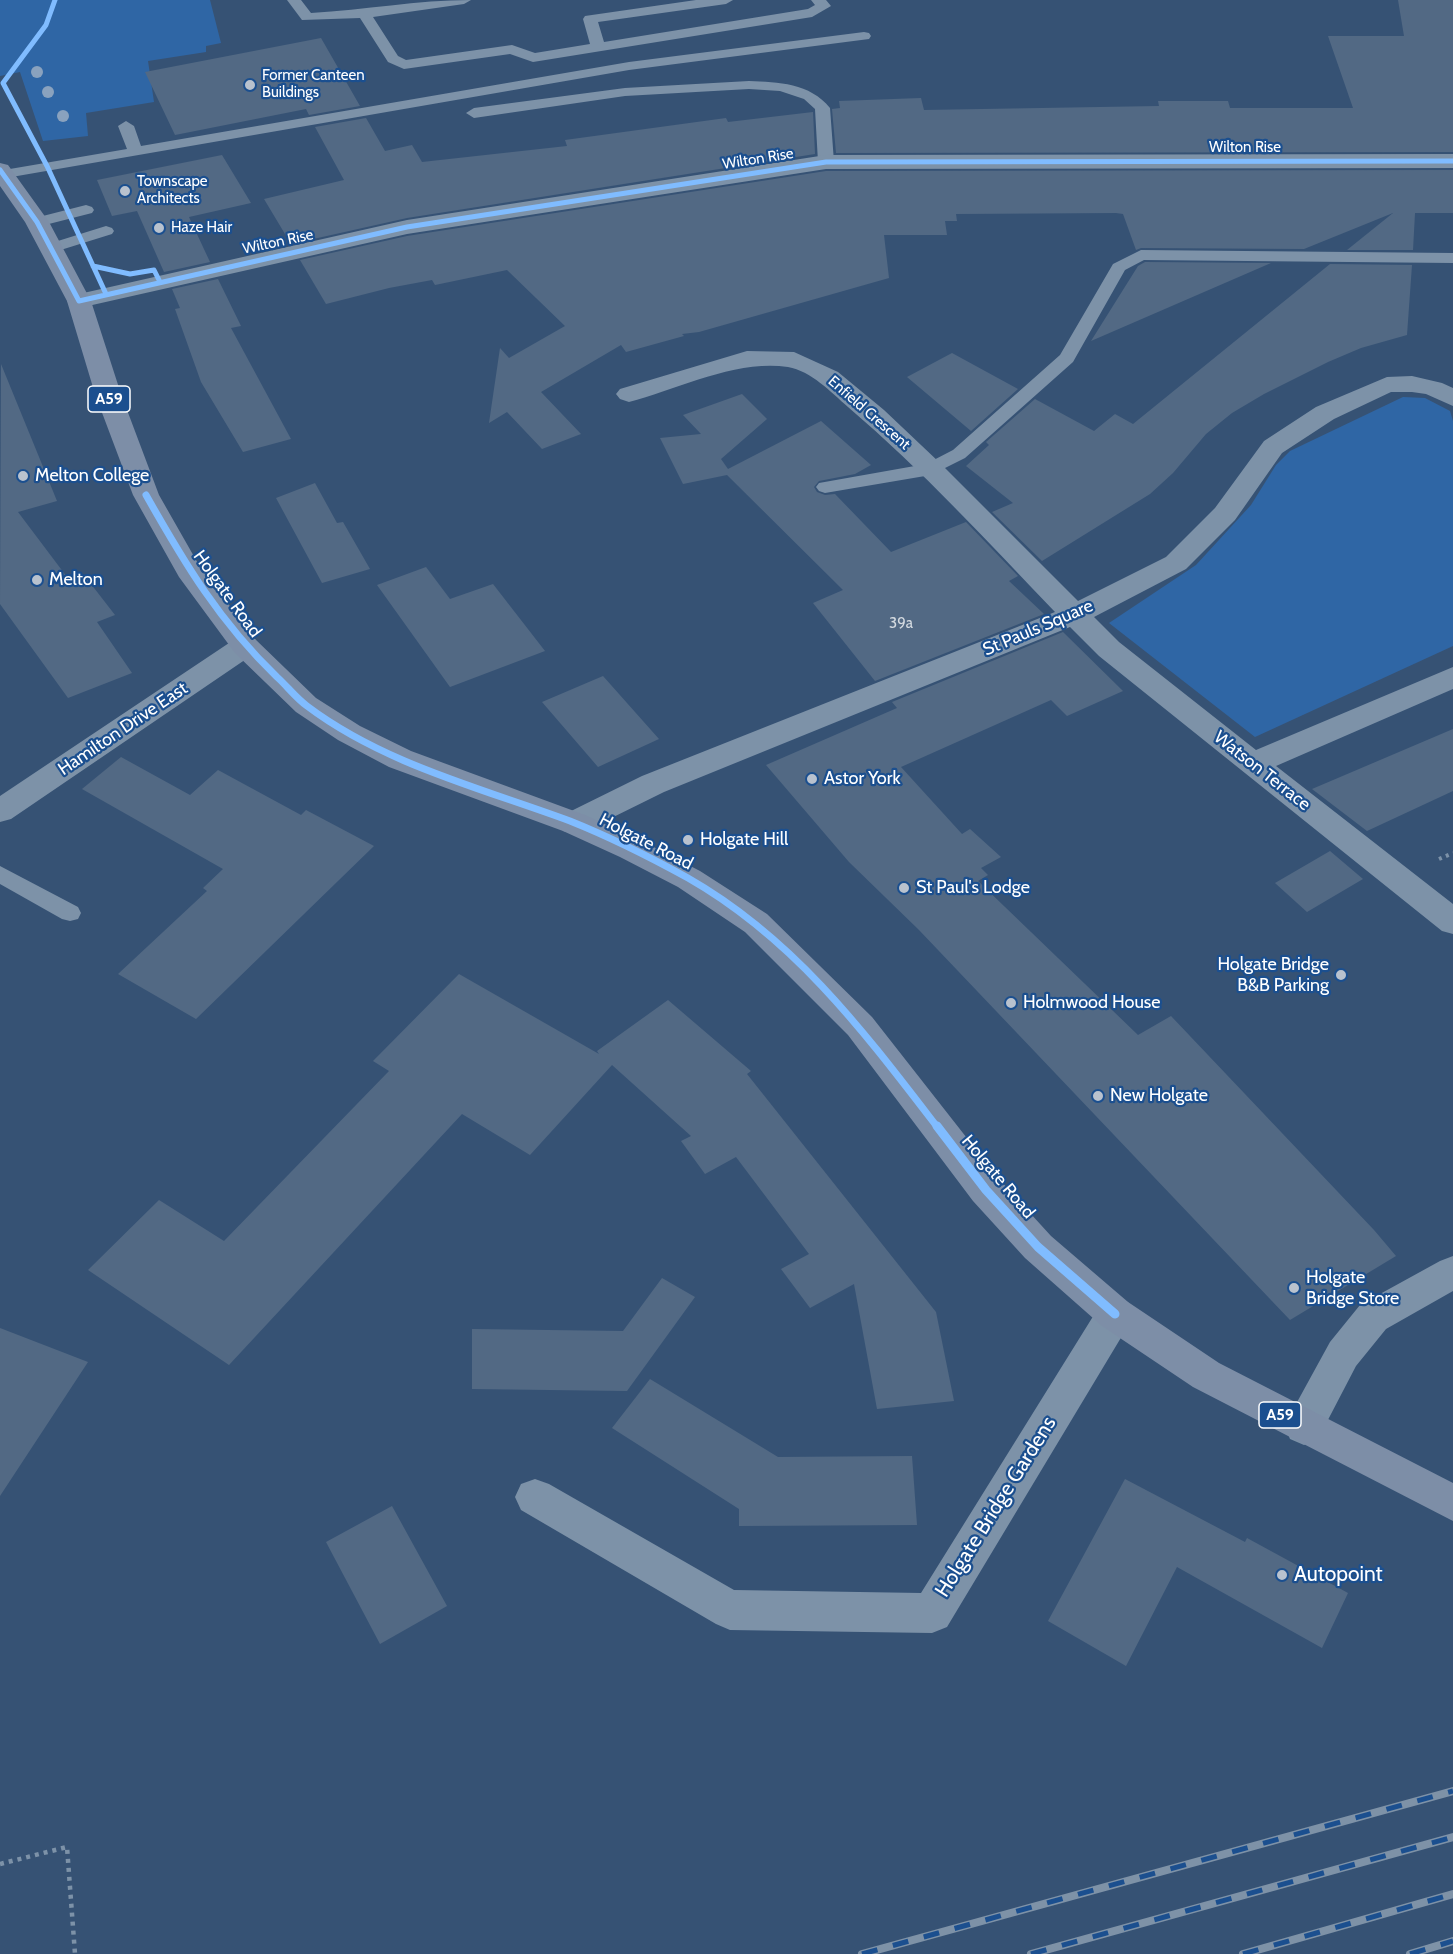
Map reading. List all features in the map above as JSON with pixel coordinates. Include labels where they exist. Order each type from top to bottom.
[{"type":"main road","name":"Holgate Road","points":[[2,172],[38,222],[78,301],[108,394],[146,495],[189,570],[245,646],[306,705],[349,733],[400,759],[574,823],[631,849],[689,879],[756,923],[860,1026],[986,1190],[1030,1239],[1115,1314],[1206,1375],[1453,1503]]},
{"type":"street","name":"Wilton Rise","points":[[78,301],[407,227],[826,162],[1453,161]]},
{"type":"street","name":"Enfield Crescent","points":[[629,394],[747,359],[794,360],[829,377],[932,469],[1076,614]]},
{"type":"street","name":"St Pauls Square","points":[[574,823],[653,784],[1076,614],[1176,563],[1224,514],[1273,447],[1325,413],[1388,385],[1412,384],[1433,388],[1453,398]]},
{"type":"street","name":"Watson Terrace","points":[[1076,614],[1109,649],[1453,922]]},
{"type":"street","name":"Hamilton Drive East","points":[[0,811],[245,646]]},
{"type":"street","points":[[1252,764],[1453,677]]},
{"type":"street","points":[[1304,1427],[1343,1354],[1373,1317],[1453,1272]]},
{"type":"street","name":"Holgate Bridge Gardens","points":[[535,1497],[730,1610],[932,1613],[1115,1314]]},
{"type":"lane","points":[[294,0],[307,17],[364,14],[464,0]]},
{"type":"lane","points":[[598,47],[590,19],[726,0]]},
{"type":"lane","points":[[364,14],[393,59],[404,65],[513,49],[533,58],[812,13],[824,6],[818,0]]},
{"type":"lane","points":[[2,172],[629,66],[864,36]]},
{"type":"lane","points":[[474,113],[626,92],[749,85],[782,87],[809,96],[822,108],[826,162]]},
{"type":"lane","points":[[126,126],[135,151]]},
{"type":"lane","points":[[38,222],[86,210]]},
{"type":"lane","points":[[51,248],[106,231]]},
{"type":"lane","points":[[932,469],[959,454],[1067,358],[1119,267],[1142,255],[1453,258]]},
{"type":"lane","name":"Enfield Crescent","points":[[825,487],[932,469]]},
{"type":"lane","points":[[0,874],[70,913]]},
{"type":"path","points":[[0,1864],[68,1847],[75,1954]]},
{"type":"shaded area","points":[[0,0],[210,0],[221,43],[206,46],[206,52],[148,61],[154,102],[86,113],[88,136],[43,141],[20,72],[0,76]]},
{"type":"shaded area","points":[[1403,397],[1425,398],[1450,411],[1453,421],[1453,646],[1255,737],[1109,623],[1196,565],[1251,505],[1276,465],[1290,451]]},
{"type":"building","points":[[1398,0],[1453,0],[1453,152],[836,153],[832,109],[840,108],[839,101],[921,98],[924,110],[1159,106],[1158,101],[1228,101],[1230,108],[1353,108],[1328,36],[1404,36]]},
{"type":"building","name":"Former Canteen Buildings","points":[[321,38],[360,106],[309,115],[306,109],[175,135],[145,72]]},
{"type":"building","points":[[813,112],[815,154],[407,218],[291,244],[264,199],[344,180],[315,127],[366,118],[385,151],[412,145],[422,162],[567,146],[565,140],[726,118],[728,122]]},
{"type":"building","points":[[222,155],[251,203],[189,217],[210,262],[164,272],[137,211],[112,216],[97,180]]},
{"type":"building","points":[[1453,170],[1453,213],[1415,213],[1413,250],[1347,250],[1393,213],[1304,249],[1141,248],[1136,250],[1123,214],[1116,213],[956,214],[957,221],[945,221],[947,235],[884,235],[889,278],[699,332],[682,334],[684,336],[626,352],[621,345],[541,392],[581,434],[542,449],[507,412],[489,423],[500,348],[509,358],[565,326],[507,270],[435,285],[432,280],[389,288],[326,304],[300,260],[407,236],[826,171]]},
{"type":"building","points":[[1145,262],[1271,263],[1091,341],[1138,266]]},
{"type":"building","points":[[1330,264],[1412,265],[1407,335],[1361,348],[1328,362],[1232,413],[1206,434],[1173,473],[1150,494],[1042,561],[992,512],[1013,503],[966,466],[989,445],[986,442],[1035,399],[1094,431],[1115,414],[1133,424]]},
{"type":"building","points":[[218,279],[241,326],[231,328],[291,439],[243,452],[201,382],[175,309],[180,308],[172,289]]},
{"type":"building","points":[[952,353],[1018,389],[971,431],[907,377]]},
{"type":"building","points":[[1,364],[57,501],[18,512],[70,581],[84,575],[115,615],[97,622],[132,673],[68,698],[0,604]]},
{"type":"building","points":[[742,394],[767,419],[721,459],[728,469],[821,421],[871,465],[855,474],[819,481],[814,487],[817,492],[825,495],[835,494],[891,552],[966,522],[1018,576],[1009,581],[1044,614],[875,681],[813,603],[843,590],[727,475],[683,484],[660,438],[701,434],[683,415]]},
{"type":"building","points":[[315,483],[337,523],[343,522],[370,569],[322,583],[276,498]]},
{"type":"building","points":[[426,567],[450,599],[493,584],[545,651],[450,687],[377,585]]},
{"type":"building","points":[[1063,632],[1123,691],[1067,716],[1051,700],[901,767],[962,834],[970,829],[1001,857],[981,868],[988,875],[978,881],[1138,1035],[1171,1016],[1396,1256],[1290,1320],[919,930],[849,862],[766,765],[897,708],[892,702]]},
{"type":"building","points":[[603,676],[659,739],[598,767],[542,702]]},
{"type":"building","points":[[1453,729],[1453,791],[1367,831],[1312,789]]},
{"type":"building","points":[[121,757],[190,795],[218,770],[301,815],[306,810],[374,846],[196,1019],[118,974],[207,891],[203,888],[223,869],[82,789]]},
{"type":"building","points":[[1330,851],[1363,879],[1307,912],[1275,883]]},
{"type":"building","points":[[459,974],[599,1054],[597,1051],[668,1000],[751,1071],[747,1074],[936,1312],[954,1401],[877,1409],[854,1284],[810,1308],[781,1269],[809,1254],[736,1157],[705,1174],[681,1141],[691,1136],[612,1065],[530,1155],[462,1114],[229,1365],[88,1270],[159,1200],[224,1241],[389,1071],[373,1061]]},
{"type":"building","points":[[662,1278],[695,1297],[627,1391],[472,1389],[472,1329],[623,1331]]},
{"type":"building","points":[[0,1328],[88,1362],[0,1496]]},
{"type":"building","points":[[650,1379],[778,1457],[912,1456],[917,1525],[739,1526],[739,1509],[612,1428]]},
{"type":"building","points":[[1125,1479],[1245,1542],[1247,1538],[1348,1593],[1322,1648],[1177,1567],[1126,1666],[1048,1621]]},
{"type":"building","points":[[392,1506],[447,1606],[380,1644],[326,1542]]},
{"type":"railway","points":[[862,1954],[1453,1791]]},
{"type":"railway","points":[[1031,1954],[1453,1837]]},
{"type":"railway","points":[[1243,1954],[1453,1894]]},
{"type":"railway","points":[[1410,1954],[1453,1941]]},
{"type":"cycle path","points":[[55,0],[46,25],[3,83],[47,166],[106,294]]},
{"type":"cycle path","points":[[0,170],[37,222],[79,301],[407,227],[826,162],[1453,161]]},
{"type":"cycle path","points":[[93,266],[130,274],[154,270],[160,282]]},
{"type":"cycle path","points":[[146,495],[189,571],[245,646],[306,705],[349,733],[400,759],[574,823],[631,849],[689,879],[756,923],[860,1026],[986,1190],[1038,1247],[1115,1314]]},
{"type":"place","name":"Former Canteen Buildings","points":[[250,85]]},
{"type":"place","name":"Townscape Architects","points":[[125,191]]},
{"type":"place","name":"Haze Hair","points":[[159,228]]},
{"type":"place","name":"Melton College","points":[[23,476]]},
{"type":"place","name":"Melton","points":[[37,580]]},
{"type":"place","name":"Astor York","points":[[812,779]]},
{"type":"place","name":"Holgate Hill","points":[[688,840]]},
{"type":"place","name":"St Paul's Lodge","points":[[904,888]]},
{"type":"place","name":"Holgate Bridge B&B Parking","points":[[1341,975]]},
{"type":"place","name":"Holmwood House","points":[[1011,1003]]},
{"type":"place","name":"New Holgate","points":[[1098,1096]]},
{"type":"place","name":"Holgate Bridge Store","points":[[1294,1288]]},
{"type":"place","name":"Autopoint","points":[[1282,1575]]}]
